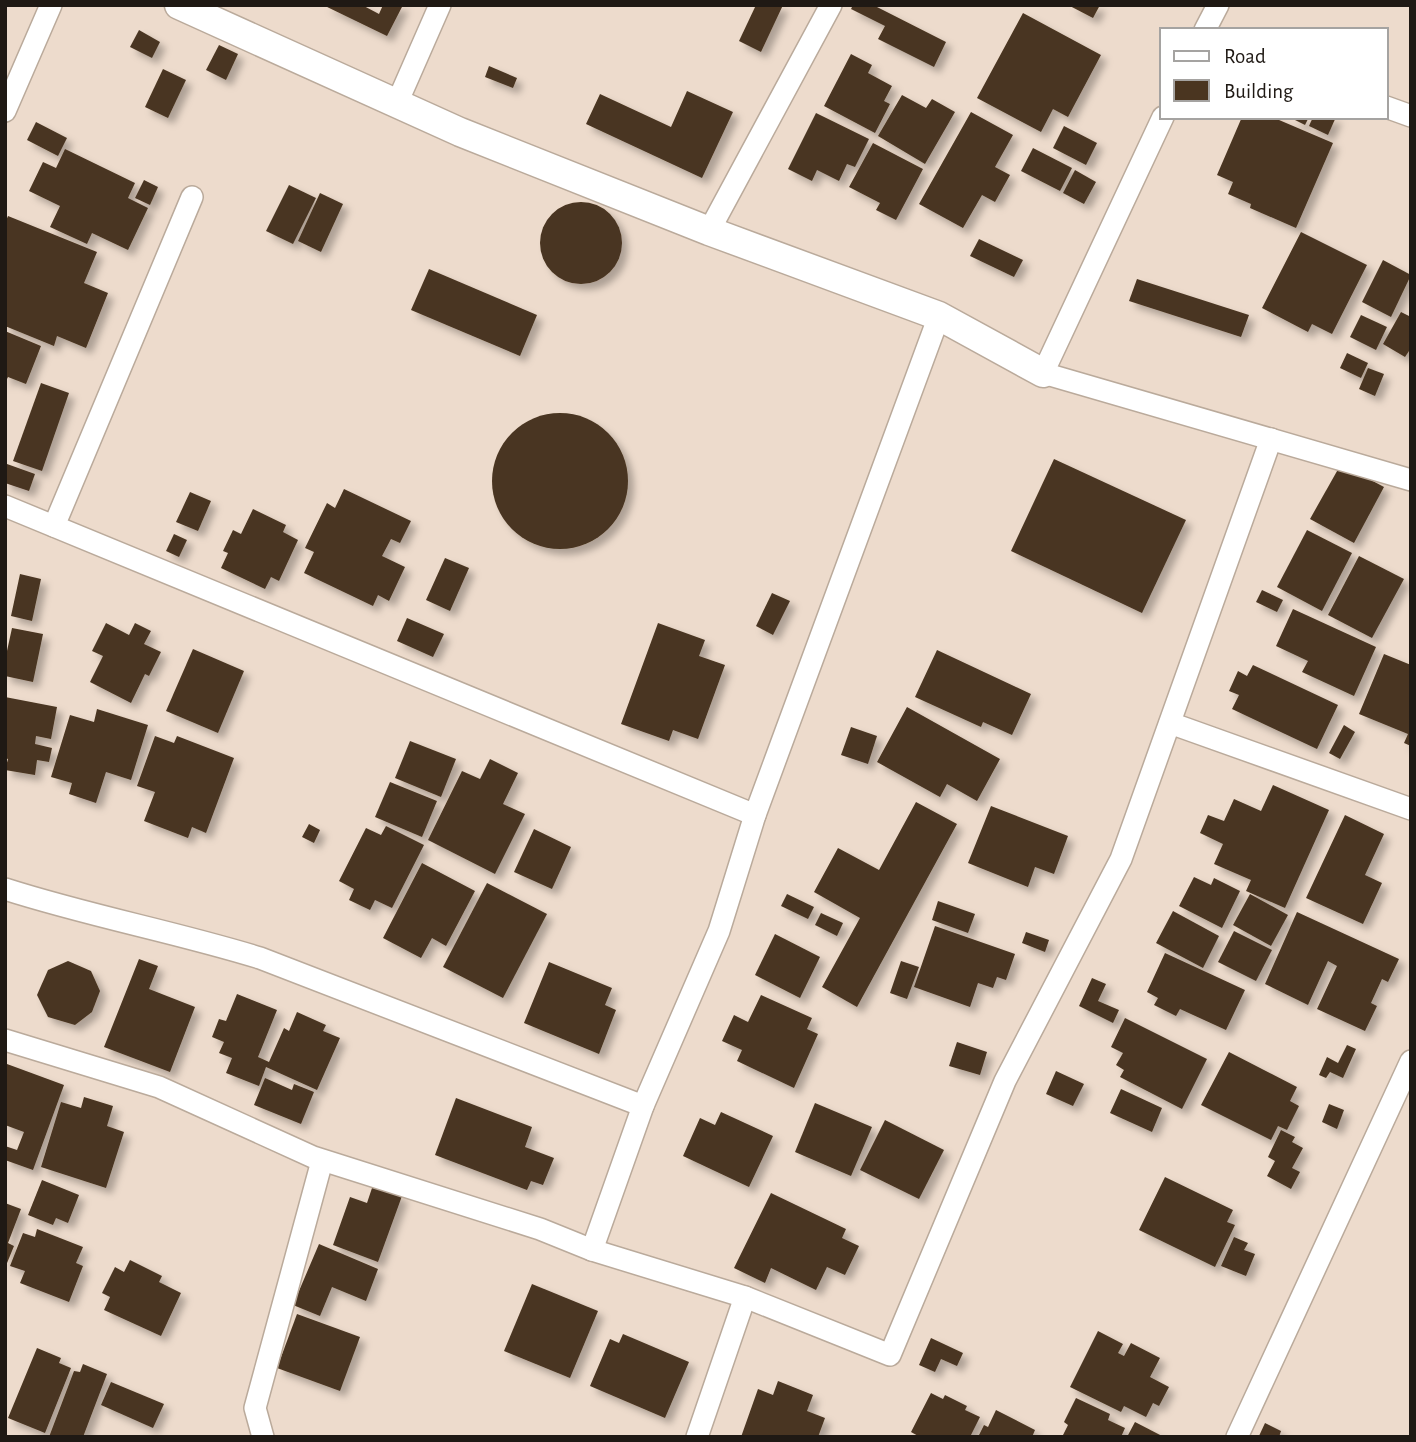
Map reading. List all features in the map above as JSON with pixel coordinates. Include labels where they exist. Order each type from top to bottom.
[{"type":"street","points":[[5,111],[51,5]]},
{"type":"street","points":[[179,5],[460,132],[709,232],[939,316],[1044,373],[1411,480]]},
{"type":"street","points":[[397,103],[440,5]]},
{"type":"street","points":[[709,232],[831,5]]},
{"type":"street","points":[[1206,28],[1218,5]]},
{"type":"street","points":[[1388,108],[1411,116]]},
{"type":"street","points":[[1044,373],[1162,119]]},
{"type":"street","points":[[54,526],[192,197]]},
{"type":"street","points":[[592,1250],[643,1105],[719,931],[755,815],[939,316]]},
{"type":"street","points":[[5,1040],[159,1087],[322,1161],[745,1297],[890,1355],[1005,1081],[1121,859],[1271,439]]},
{"type":"street","points":[[5,506],[755,815]]},
{"type":"street","points":[[1170,723],[1411,809]]},
{"type":"street","points":[[5,889],[46,902],[204,940],[260,958],[643,1105]]},
{"type":"street","points":[[1237,1437],[1411,1061]]},
{"type":"street","points":[[263,1437],[255,1408],[322,1161]]},
{"type":"street","points":[[697,1437],[745,1297]]},
{"type":"building","points":[[323,5],[362,5],[379,14],[383,5],[403,5],[387,36]]},
{"type":"building","points":[[756,5],[783,5],[761,52],[739,41]]},
{"type":"building","points":[[853,5],[878,5],[877,7],[946,42],[934,67],[878,39],[885,26],[851,9]]},
{"type":"building","points":[[1068,5],[1100,5],[1093,18]]},
{"type":"building","points":[[1023,13],[1101,55],[1068,117],[1053,109],[1041,132],[977,98]]},
{"type":"building","points":[[139,30],[160,42],[152,58],[130,47]]},
{"type":"building","points":[[219,45],[238,54],[226,80],[206,70]]},
{"type":"building","points":[[851,54],[872,65],[868,73],[892,86],[884,101],[890,104],[875,133],[824,106]]},
{"type":"building","points":[[489,66],[517,78],[513,88],[485,77]]},
{"type":"building","points":[[163,69],[186,80],[168,118],[145,107]]},
{"type":"building","points":[[687,91],[733,112],[702,178],[586,124],[600,94],[671,127]]},
{"type":"building","points":[[902,95],[926,108],[932,99],[955,112],[925,164],[878,136]]},
{"type":"building","points":[[971,112],[1013,135],[995,167],[1010,175],[995,202],[982,195],[963,228],[919,204]]},
{"type":"building","points":[[816,113],[869,139],[855,167],[847,164],[839,181],[817,170],[812,181],[788,169]]},
{"type":"building","points":[[1241,119],[1277,119],[1333,143],[1296,228],[1250,208],[1251,204],[1228,194],[1233,182],[1217,175]]},
{"type":"building","points":[[1293,119],[1308,119],[1305,125]]},
{"type":"building","points":[[1312,119],[1335,119],[1328,135],[1309,126]]},
{"type":"building","points":[[36,122],[67,138],[58,156],[27,140]]},
{"type":"building","points":[[1064,126],[1097,143],[1086,165],[1053,148]]},
{"type":"building","points":[[873,143],[923,169],[896,220],[876,210],[880,203],[849,187]]},
{"type":"building","points":[[1033,148],[1072,168],[1060,191],[1021,171]]},
{"type":"building","points":[[65,149],[135,183],[128,198],[148,208],[128,250],[92,233],[87,244],[50,227],[60,206],[29,191],[43,162],[56,168]]},
{"type":"building","points":[[1075,170],[1096,182],[1084,204],[1063,193]]},
{"type":"building","points":[[144,180],[158,187],[150,205],[135,198]]},
{"type":"building","points":[[289,185],[316,198],[293,244],[266,231]]},
{"type":"building","points":[[320,193],[343,204],[321,252],[298,241]]},
{"type":"building","points":[[573,202],[589,202],[604,209],[615,220],[622,235],[619,259],[610,272],[589,284],[573,284],[558,277],[547,266],[540,251],[540,235],[547,220],[558,209]]},
{"type":"building","points":[[8,216],[97,252],[84,283],[108,293],[86,348],[57,336],[54,346],[5,326],[5,223]]},
{"type":"building","points":[[1301,232],[1367,265],[1332,334],[1312,324],[1308,332],[1262,308]]},
{"type":"building","points":[[979,239],[1023,260],[1014,277],[970,256]]},
{"type":"building","points":[[1383,260],[1411,275],[1391,317],[1362,302]]},
{"type":"building","points":[[429,269],[537,315],[520,356],[411,310]]},
{"type":"building","points":[[1137,279],[1249,315],[1241,337],[1129,301]]},
{"type":"building","points":[[1401,312],[1411,317],[1411,348],[1405,357],[1383,344]]},
{"type":"building","points":[[1361,315],[1387,327],[1376,350],[1350,337]]},
{"type":"building","points":[[5,331],[41,346],[26,384],[8,377],[5,383]]},
{"type":"building","points":[[1347,353],[1368,363],[1361,378],[1340,368]]},
{"type":"building","points":[[1368,368],[1384,374],[1375,396],[1359,389]]},
{"type":"building","points":[[41,383],[69,393],[42,471],[13,461]]},
{"type":"building","points":[[560,413],[586,418],[608,433],[623,455],[628,481],[623,507],[608,529],[586,544],[560,549],[534,544],[512,529],[497,507],[492,481],[497,455],[512,433],[534,418]]},
{"type":"building","points":[[1054,459],[1186,520],[1142,613],[1011,551]]},
{"type":"building","points":[[7,464],[35,474],[29,491],[5,483]]},
{"type":"building","points":[[1341,464],[1384,487],[1354,543],[1310,519]]},
{"type":"building","points":[[344,489],[411,521],[400,543],[391,539],[382,556],[405,567],[389,601],[378,595],[373,606],[304,573],[314,552],[305,548],[327,503],[335,508]]},
{"type":"building","points":[[190,492],[211,501],[198,531],[176,522]]},
{"type":"building","points":[[253,509],[286,525],[283,532],[298,540],[279,581],[271,577],[265,589],[221,568],[228,553],[223,551],[233,530],[241,534]]},
{"type":"building","points":[[1307,530],[1352,553],[1322,611],[1277,587]]},
{"type":"building","points":[[174,534],[187,540],[179,557],[166,551]]},
{"type":"building","points":[[1359,556],[1404,579],[1372,638],[1328,615]]},
{"type":"building","points":[[445,558],[469,568],[450,611],[426,600]]},
{"type":"building","points":[[20,574],[41,579],[32,621],[11,616]]},
{"type":"building","points":[[1262,590],[1283,600],[1277,612],[1256,602]]},
{"type":"building","points":[[772,593],[790,601],[773,635],[756,626]]},
{"type":"building","points":[[1293,609],[1376,647],[1354,696],[1302,672],[1308,661],[1276,646]]},
{"type":"building","points":[[407,618],[444,634],[433,657],[397,641]]},
{"type":"building","points":[[106,623],[129,635],[135,623],[151,631],[144,644],[161,652],[149,676],[145,674],[131,703],[90,682],[103,656],[92,651]]},
{"type":"building","points":[[658,623],[705,640],[699,656],[725,665],[698,739],[673,730],[669,741],[621,724]]},
{"type":"building","points":[[12,628],[43,634],[33,682],[5,676],[5,660]]},
{"type":"building","points":[[193,649],[244,671],[218,733],[166,711]]},
{"type":"building","points":[[937,650],[1031,694],[1012,735],[983,722],[981,727],[915,697]]},
{"type":"building","points":[[1384,654],[1411,665],[1411,746],[1404,743],[1408,734],[1359,714]]},
{"type":"building","points":[[1253,665],[1338,705],[1317,749],[1232,709],[1239,695],[1229,691],[1238,671],[1247,676]]},
{"type":"building","points":[[5,697],[57,707],[51,739],[36,736],[35,744],[52,748],[49,762],[37,760],[35,775],[5,770],[8,759],[5,758]]},
{"type":"building","points":[[907,707],[1000,759],[977,801],[947,784],[940,797],[877,762]]},
{"type":"building","points":[[97,709],[148,725],[131,780],[106,772],[96,803],[69,794],[72,783],[51,777],[70,715],[94,722]]},
{"type":"building","points":[[1344,725],[1355,732],[1340,759],[1329,753]]},
{"type":"building","points":[[851,727],[877,736],[868,764],[841,755]]},
{"type":"building","points":[[155,736],[174,743],[177,736],[234,758],[206,833],[192,827],[188,838],[144,821],[155,792],[137,786]]},
{"type":"building","points":[[410,741],[456,759],[441,797],[395,778]]},
{"type":"building","points":[[490,759],[518,773],[503,804],[525,814],[495,874],[428,840],[462,771],[480,779]]},
{"type":"building","points":[[390,782],[437,801],[422,837],[375,817]]},
{"type":"building","points":[[1273,785],[1329,810],[1285,908],[1246,891],[1251,880],[1214,864],[1223,844],[1200,833],[1208,815],[1224,821],[1234,799],[1261,811]]},
{"type":"building","points":[[916,802],[957,824],[857,1007],[822,987],[860,918],[814,892],[838,848],[879,870]]},
{"type":"building","points":[[991,806],[1068,836],[1054,874],[1035,867],[1028,887],[968,863]]},
{"type":"building","points":[[1345,815],[1384,834],[1365,875],[1382,883],[1363,924],[1306,898]]},
{"type":"building","points":[[309,824],[320,830],[314,843],[302,837]]},
{"type":"building","points":[[386,826],[424,845],[392,908],[375,900],[370,910],[349,900],[354,889],[339,881],[366,828],[381,835]]},
{"type":"building","points":[[534,829],[571,847],[552,889],[514,872]]},
{"type":"building","points":[[422,863],[475,891],[446,946],[432,938],[421,958],[383,938]]},
{"type":"building","points":[[1194,877],[1211,885],[1214,878],[1240,891],[1222,928],[1179,906]]},
{"type":"building","points":[[487,883],[547,914],[503,998],[443,967]]},
{"type":"building","points":[[787,894],[814,907],[808,919],[781,906]]},
{"type":"building","points":[[1250,894],[1288,915],[1271,946],[1233,925]]},
{"type":"building","points":[[938,901],[975,914],[968,933],[932,920]]},
{"type":"building","points":[[1173,911],[1219,936],[1203,968],[1156,943]]},
{"type":"building","points":[[1297,912],[1399,959],[1388,982],[1382,979],[1371,1003],[1377,1006],[1365,1031],[1317,1009],[1337,966],[1328,961],[1308,1005],[1265,984]]},
{"type":"building","points":[[821,913],[843,923],[837,936],[815,925]]},
{"type":"building","points":[[935,926],[1015,954],[1006,980],[997,977],[993,988],[978,983],[970,1007],[914,987]]},
{"type":"building","points":[[1234,931],[1272,950],[1256,981],[1218,962]]},
{"type":"building","points":[[1026,932],[1049,940],[1045,952],[1022,943]]},
{"type":"building","points":[[775,934],[820,957],[800,998],[755,975]]},
{"type":"building","points":[[1165,953],[1245,990],[1226,1030],[1180,1009],[1176,1016],[1154,1005],[1158,998],[1147,992]]},
{"type":"building","points":[[139,959],[158,966],[149,989],[195,1007],[170,1072],[104,1047]]},
{"type":"building","points":[[68,961],[91,971],[100,991],[92,1012],[75,1025],[48,1017],[37,995],[48,970]]},
{"type":"building","points":[[901,961],[919,967],[907,999],[890,993]]},
{"type":"building","points":[[549,962],[612,988],[605,1005],[616,1010],[599,1054],[524,1023]]},
{"type":"building","points":[[1092,978],[1106,984],[1098,1001],[1119,1010],[1113,1023],[1079,1006]]},
{"type":"building","points":[[237,994],[277,1010],[258,1057],[269,1062],[284,1028],[289,1031],[297,1012],[326,1025],[323,1031],[340,1038],[317,1090],[266,1067],[259,1086],[226,1073],[232,1058],[219,1053],[224,1042],[212,1037],[219,1019],[226,1021]]},
{"type":"building","points":[[761,995],[812,1018],[807,1029],[818,1034],[794,1088],[737,1061],[742,1050],[722,1041],[734,1015],[748,1022]]},
{"type":"building","points":[[1125,1018],[1207,1059],[1182,1109],[1120,1077],[1124,1070],[1116,1065],[1123,1053],[1111,1047]]},
{"type":"building","points":[[957,1042],[987,1052],[980,1075],[949,1066]]},
{"type":"building","points":[[1347,1045],[1356,1049],[1343,1078],[1330,1072],[1326,1078],[1319,1075],[1327,1057],[1338,1063]]},
{"type":"building","points":[[1229,1052],[1297,1087],[1290,1101],[1299,1106],[1287,1130],[1278,1126],[1271,1140],[1201,1105]]},
{"type":"building","points":[[7,1064],[64,1085],[33,1170],[5,1160],[5,1146],[17,1150],[24,1132],[5,1125]]},
{"type":"building","points":[[1056,1071],[1084,1084],[1073,1106],[1046,1094]]},
{"type":"building","points":[[265,1078],[292,1090],[294,1084],[314,1092],[301,1124],[254,1105]]},
{"type":"building","points":[[1121,1089],[1162,1108],[1152,1132],[1110,1113]]},
{"type":"building","points":[[84,1097],[113,1106],[107,1126],[124,1132],[106,1188],[41,1167],[61,1102],[81,1108]]},
{"type":"building","points":[[456,1098],[532,1127],[525,1147],[554,1158],[543,1185],[531,1181],[527,1190],[435,1155]]},
{"type":"building","points":[[815,1103],[872,1127],[851,1176],[795,1152]]},
{"type":"building","points":[[1329,1104],[1344,1110],[1337,1129],[1322,1122]]},
{"type":"building","points":[[721,1112],[773,1136],[749,1187],[683,1156],[700,1118],[715,1125]]},
{"type":"building","points":[[885,1120],[944,1150],[919,1199],[860,1170]]},
{"type":"building","points":[[1281,1130],[1295,1137],[1292,1142],[1303,1148],[1292,1168],[1300,1172],[1291,1189],[1267,1176],[1275,1161],[1268,1157]]},
{"type":"building","points":[[1165,1177],[1233,1210],[1227,1222],[1235,1225],[1215,1267],[1139,1230]]},
{"type":"building","points":[[42,1180],[79,1195],[68,1223],[56,1218],[53,1225],[28,1215]]},
{"type":"building","points":[[373,1185],[402,1196],[378,1262],[333,1245],[350,1197],[367,1203]]},
{"type":"building","points":[[771,1193],[846,1229],[842,1238],[859,1246],[845,1275],[827,1267],[816,1290],[771,1268],[765,1283],[734,1268]]},
{"type":"building","points":[[5,1203],[21,1209],[8,1243],[14,1246],[5,1268]]},
{"type":"building","points":[[37,1229],[83,1247],[76,1263],[83,1266],[69,1302],[20,1283],[25,1271],[10,1266],[23,1233],[35,1237]]},
{"type":"building","points":[[1234,1237],[1248,1243],[1244,1250],[1255,1254],[1246,1276],[1221,1266]]},
{"type":"building","points":[[319,1244],[378,1269],[366,1301],[332,1287],[320,1316],[293,1305]]},
{"type":"building","points":[[130,1260],[162,1276],[159,1282],[181,1293],[161,1336],[104,1310],[110,1297],[102,1293],[115,1267],[124,1272]]},
{"type":"building","points":[[532,1284],[598,1311],[570,1378],[504,1351]]},
{"type":"building","points":[[297,1314],[360,1337],[340,1391],[277,1368]]},
{"type":"building","points":[[1098,1331],[1123,1344],[1118,1353],[1124,1356],[1131,1343],[1160,1358],[1150,1377],[1169,1387],[1159,1406],[1153,1403],[1146,1417],[1124,1406],[1121,1412],[1070,1387]]},
{"type":"building","points":[[623,1334],[689,1362],[665,1418],[590,1386],[610,1339],[619,1343]]},
{"type":"building","points":[[931,1338],[963,1353],[957,1366],[941,1359],[935,1372],[919,1365]]},
{"type":"building","points":[[37,1348],[61,1358],[59,1363],[71,1368],[45,1433],[8,1418]]},
{"type":"building","points":[[83,1364],[107,1374],[83,1437],[49,1437],[74,1371],[80,1372]]},
{"type":"building","points":[[778,1381],[813,1395],[807,1411],[825,1418],[818,1437],[741,1437],[758,1389],[773,1395]]},
{"type":"building","points":[[111,1382],[164,1404],[153,1428],[101,1405]]},
{"type":"building","points":[[931,1393],[943,1399],[945,1395],[967,1406],[965,1410],[980,1417],[970,1437],[920,1437],[911,1432]]},
{"type":"building","points":[[1076,1398],[1110,1414],[1108,1420],[1125,1428],[1121,1437],[1062,1437],[1068,1425],[1064,1422]]},
{"type":"building","points":[[996,1410],[1035,1430],[1032,1437],[978,1437],[984,1425],[988,1427]]},
{"type":"building","points":[[1135,1422],[1164,1437],[1127,1437]]},
{"type":"building","points":[[1265,1423],[1281,1431],[1279,1437],[1259,1436]]}]
